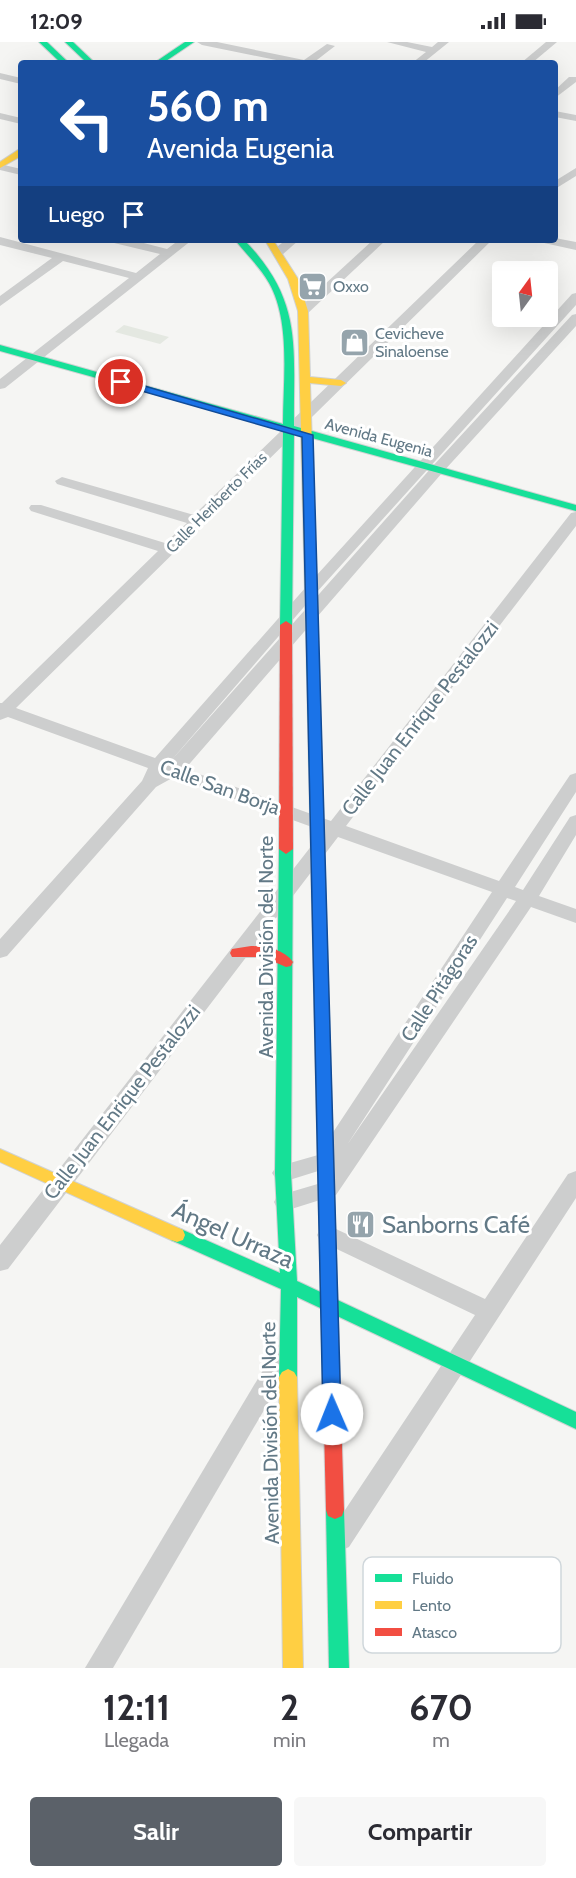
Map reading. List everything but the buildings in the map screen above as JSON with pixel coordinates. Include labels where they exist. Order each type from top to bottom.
[{"type":"main road","points":[[43,42],[62,60]]},
{"type":"main road","points":[[69,42],[88,60]]},
{"type":"main road","points":[[163,60],[190,42]]},
{"type":"main road","points":[[0,167],[18,154]]},
{"type":"main road","name":"Avenida División del Norte","points":[[242,243],[267,272],[282,301],[286,318],[289,430],[286,560],[286,962],[283,1173],[289,1285],[287,1350],[293,1668]]},
{"type":"main road","points":[[270,243],[294,279],[303,311],[325,1161],[328,1189],[334,1548],[339,1668]]},
{"type":"main road","name":"Avenida Eugenia","points":[[0,348],[576,508]]},
{"type":"main road","points":[[306,380],[327,384],[341,382]]},
{"type":"main road","points":[[237,953],[264,950],[280,956],[286,962]]},
{"type":"main road","name":"Ángel Urraza","points":[[0,1155],[329,1303],[576,1421]]},
{"type":"street","points":[[202,42],[291,60]]},
{"type":"street","points":[[392,42],[433,50]]},
{"type":"street","points":[[421,60],[444,42]]},
{"type":"street","points":[[530,60],[552,42]]},
{"type":"street","points":[[310,60],[330,46]]},
{"type":"street","points":[[0,76],[18,80]]},
{"type":"street","points":[[558,92],[573,80]]},
{"type":"street","points":[[558,115],[576,118]]},
{"type":"street","points":[[0,116],[18,120]]},
{"type":"street","points":[[0,167],[18,171]]},
{"type":"street","points":[[558,184],[576,171]]},
{"type":"street","points":[[0,241],[138,277]]},
{"type":"street","points":[[558,242],[576,246]]},
{"type":"street","points":[[130,243],[169,253]]},
{"type":"street","points":[[0,385],[182,243]]},
{"type":"street","points":[[278,252],[289,243]]},
{"type":"street","points":[[303,311],[377,243]]},
{"type":"street","name":"Calle Heriberto Frías","points":[[2,711],[483,243]]},
{"type":"street","points":[[0,302],[61,257]]},
{"type":"street","points":[[166,768],[311,590],[430,468],[537,351],[576,297]]},
{"type":"street","points":[[537,351],[576,318]]},
{"type":"street","points":[[0,951],[150,783],[287,642],[430,468]]},
{"type":"street","points":[[62,481],[196,521]]},
{"type":"street","points":[[36,508],[168,549]]},
{"type":"street","name":"Calle Juan Enrique Pestalozzi","points":[[0,1262],[576,516]]},
{"type":"street","name":"Calle San Borja","points":[[2,711],[576,916]]},
{"type":"street","name":"Calle Pitágoras","points":[[325,1161],[576,779]]},
{"type":"street","name":"Calle Pitágoras","points":[[328,1189],[527,899],[576,821]]},
{"type":"street","points":[[283,1173],[325,1161]]},
{"type":"street","points":[[334,1548],[576,1180]]},
{"type":"street","points":[[285,1202],[328,1189]]},
{"type":"street","points":[[328,1235],[489,1311]]},
{"type":"street","points":[[98,1668],[287,1350]]},
{"type":"shaded area","points":[[124,325],[169,337],[160,344],[115,332]]},
{"type":"traffic: fast","points":[[43,42],[62,60]]},
{"type":"traffic: fast","points":[[69,42],[88,60]]},
{"type":"traffic: fast","points":[[163,60],[190,42]]},
{"type":"traffic: fast","points":[[242,243],[269,275],[281,299],[286,320],[289,446],[286,625]]},
{"type":"traffic: fast","points":[[0,348],[576,508]]},
{"type":"traffic: fast","points":[[312,633],[327,1221]]},
{"type":"traffic: fast","points":[[286,849],[283,1173],[289,1285],[288,1377]]},
{"type":"traffic: fast","points":[[177,1235],[329,1303],[576,1421]]},
{"type":"traffic: fast","points":[[335,1510],[339,1668]]},
{"type":"traffic: slow","points":[[0,166],[18,154]]},
{"type":"traffic: slow","points":[[271,243],[293,279],[303,311],[312,633]]},
{"type":"traffic: slow","points":[[306,380],[341,383]]},
{"type":"traffic: slow","points":[[0,1155],[177,1235]]},
{"type":"traffic: slow","points":[[288,1377],[293,1668]]},
{"type":"traffic: jam","points":[[286,625],[286,849]]},
{"type":"traffic: jam","points":[[237,953],[263,952],[275,955],[286,962]]},
{"type":"traffic: jam","points":[[327,1221],[335,1510]]},
{"type":"place","name":"Oxxo","points":[[312,286]]},
{"type":"place","name":"Cevicheve Sinaloense","points":[[354,342]]},
{"type":"place","name":"Sanborns Café","points":[[361,1225]]},
{"type":"route","points":[[121,382],[307,435],[332,1414]]}]
